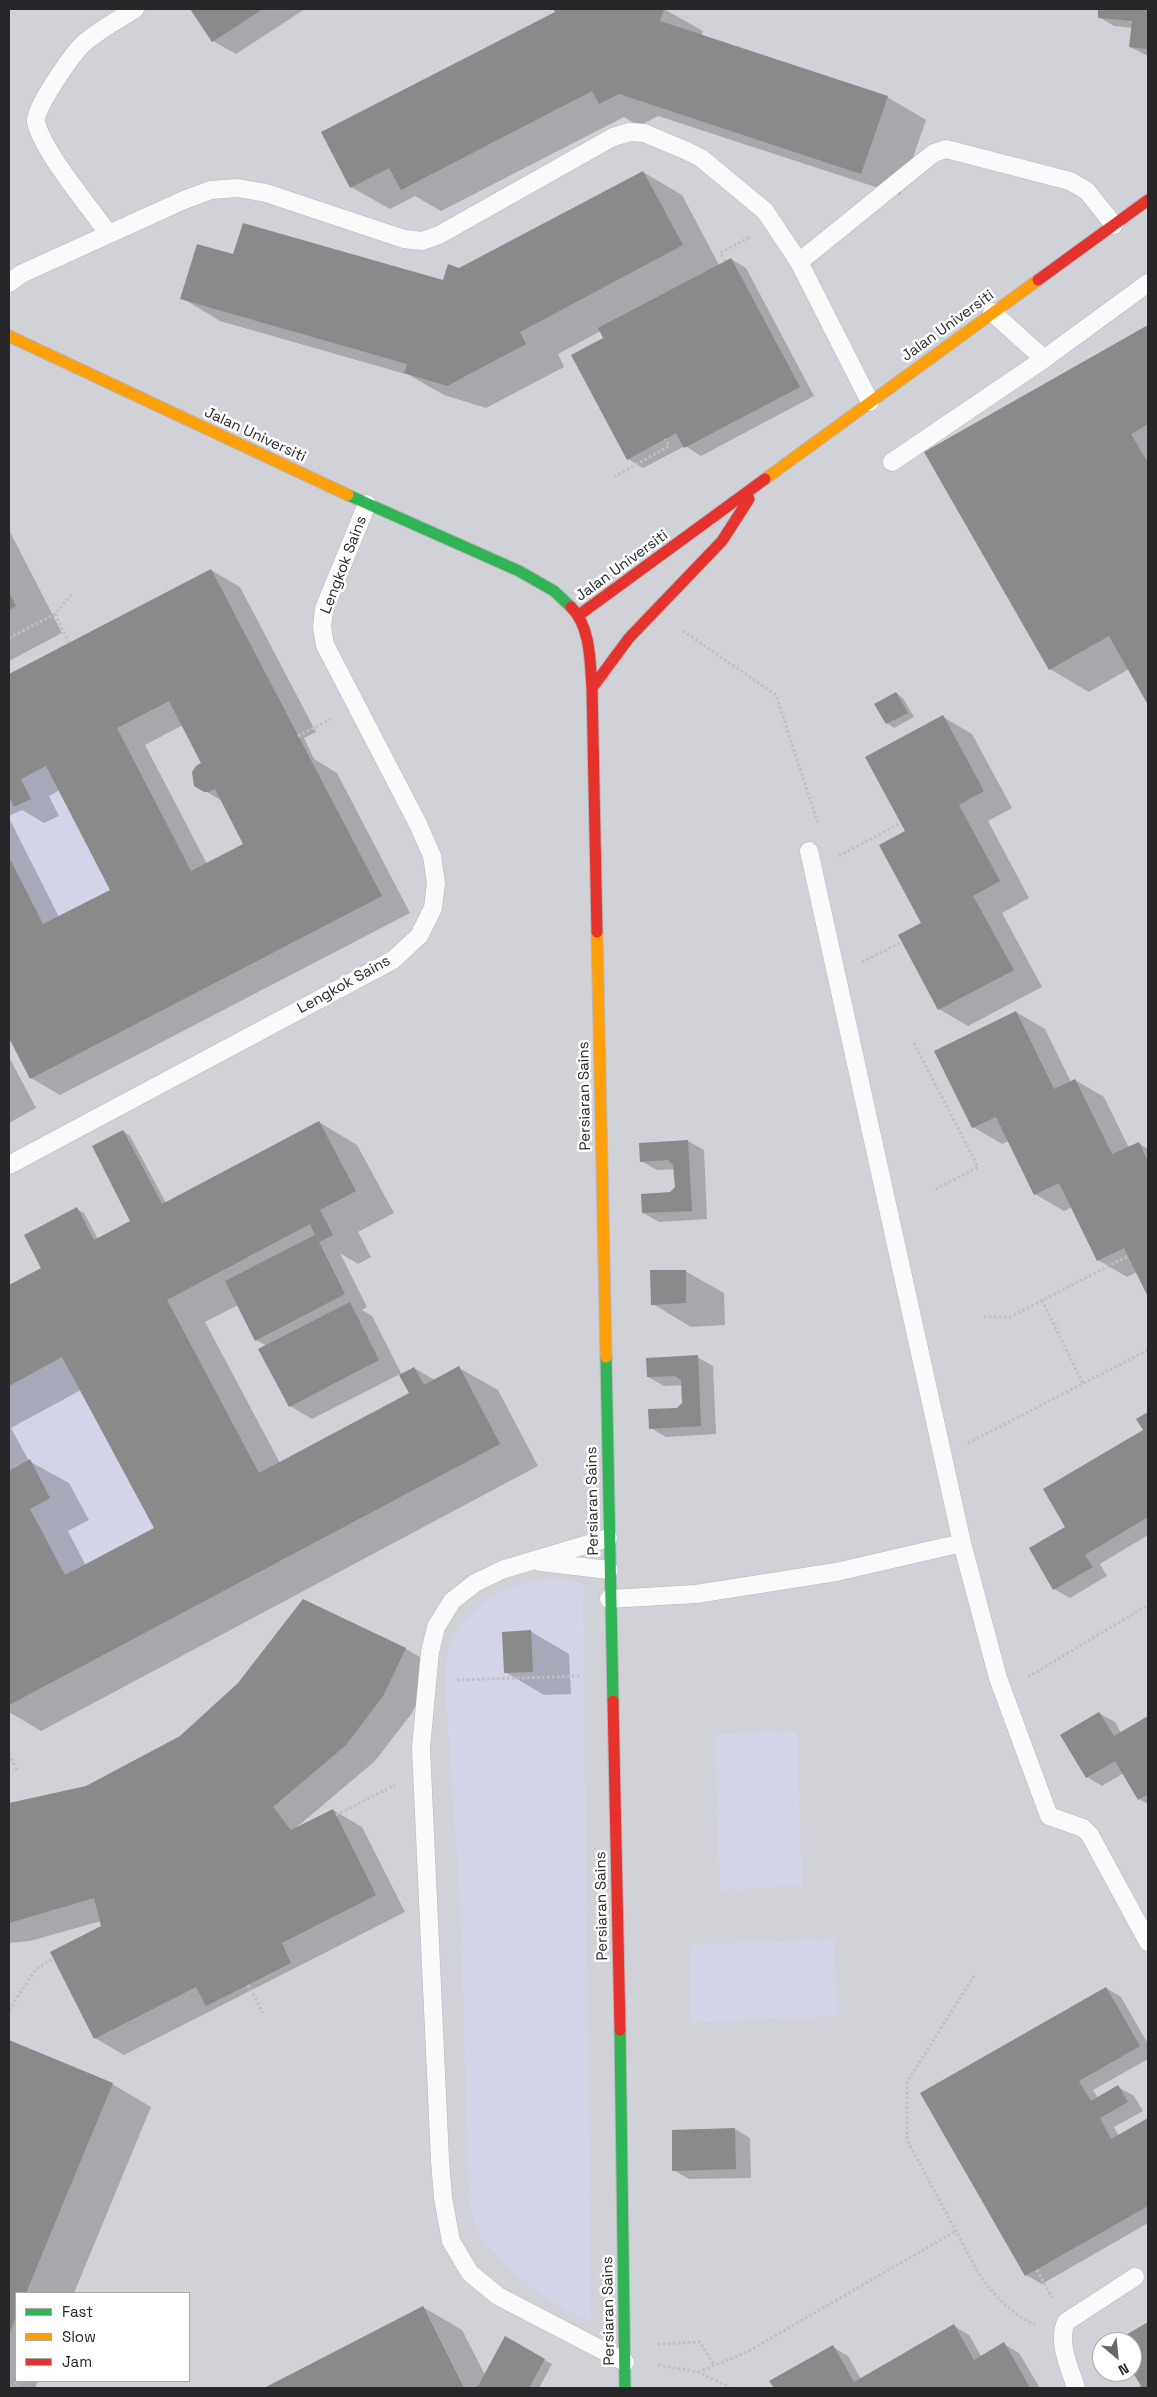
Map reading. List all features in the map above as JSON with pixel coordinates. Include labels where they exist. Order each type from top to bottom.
[{"type":"street","name":"Jalan Universiti","points":[[9,336],[367,504],[519,571],[554,590],[579,615],[1148,200]]},
{"type":"street","points":[[592,688],[628,638],[722,541],[761,483]]},
{"type":"street","name":"Persiaran Sains","points":[[579,615],[589,648],[592,688],[609,1599],[622,2106],[625,2388]]},
{"type":"lane","points":[[108,233],[46,146],[35,121],[39,108],[83,44],[135,9]]},
{"type":"lane","points":[[9,282],[21,274],[108,233],[211,190],[238,188],[266,193],[404,239],[422,241],[440,235],[613,137],[630,132],[644,133],[701,158],[765,211],[799,262],[870,402]]},
{"type":"lane","points":[[799,262],[934,153],[946,149],[1070,181],[1087,191],[1114,224]]},
{"type":"lane","points":[[892,462],[1044,359],[1148,283]]},
{"type":"lane","points":[[992,312],[1044,359]]},
{"type":"lane","name":"Lengkok Sains","points":[[9,1165],[393,960],[419,936],[433,908],[436,882],[432,856],[418,824],[325,645],[322,627],[324,609],[367,504]]},
{"type":"lane","points":[[809,851],[962,1543],[998,1678],[1049,1816],[1083,1828],[1090,1835],[1148,1942]]},
{"type":"lane","points":[[608,1538],[504,1569],[474,1583],[452,1601],[436,1627],[430,1652],[421,1748],[443,2198],[450,2241],[470,2273],[498,2296],[625,2362]]},
{"type":"lane","points":[[609,1599],[696,1594],[826,1574],[962,1543]]},
{"type":"lane","points":[[535,1561],[609,1570]]},
{"type":"lane","points":[[1076,2388],[1062,2340],[1062,2331],[1066,2322],[1135,2277]]},
{"type":"path","points":[[720,252],[725,261]]},
{"type":"path","points":[[614,477],[669,446],[665,439]]},
{"type":"path","points":[[9,638],[55,614],[72,594]]},
{"type":"path","points":[[55,614],[69,643]]},
{"type":"path","points":[[688,633],[776,695],[818,823],[809,851]]},
{"type":"path","points":[[298,736],[316,727]]},
{"type":"path","points":[[853,848],[900,823]]},
{"type":"path","points":[[870,958],[902,942]]},
{"type":"path","points":[[914,1043],[978,1167],[936,1189]]},
{"type":"path","points":[[984,1317],[1010,1317],[1128,1256]]},
{"type":"path","points":[[1042,1300],[1083,1384]]},
{"type":"path","points":[[943,1456],[1148,1350]]},
{"type":"path","points":[[1004,1691],[1148,1605]]},
{"type":"path","points":[[458,1680],[611,1675]]},
{"type":"path","points":[[9,1754],[17,1770]]},
{"type":"path","points":[[336,1814],[369,1797]]},
{"type":"path","points":[[9,2010],[36,1969],[53,1959]]},
{"type":"path","points":[[974,1976],[907,2082],[908,2140],[979,2274],[992,2292],[1018,2316]]},
{"type":"path","points":[[248,1985],[263,2013]]},
{"type":"path","points":[[698,2372],[746,2352],[956,2232]]},
{"type":"path","points":[[1037,2270],[1055,2303]]},
{"type":"path","points":[[654,2344],[700,2342],[714,2366]]},
{"type":"path","points":[[655,2364],[698,2372],[731,2388]]},
{"type":"shaded area","points":[[9,9],[1148,9],[1148,2388],[9,2388]]},
{"type":"shaded area","points":[[46,766],[110,890],[43,924],[9,857],[9,796],[14,807],[31,799],[21,779]]},
{"type":"shaded area","points":[[62,1357],[154,1528],[65,1575],[30,1509],[50,1498],[30,1460],[9,1471],[9,1386]]},
{"type":"shaded area","points":[[563,1579],[583,1584],[591,2322],[553,2301],[519,2277],[483,2240],[473,2215],[469,2191],[460,1901],[445,1681],[450,1646],[463,1623],[481,1605],[503,1590],[515,1585],[532,1581]]},
{"type":"shaded area","points":[[797,1731],[802,1886],[720,1890],[715,1734]]},
{"type":"shaded area","points":[[834,1939],[837,2016],[691,2022],[689,1945]]},
{"type":"building","points":[[190,9],[263,9],[212,42]]},
{"type":"building","points":[[553,9],[664,9],[660,21],[888,96],[861,174],[619,94],[599,104],[592,91],[401,190],[389,168],[350,188],[321,132],[555,12]]},
{"type":"building","points":[[1098,9],[1148,9],[1148,49],[1129,47],[1132,21],[1098,18]]},
{"type":"building","points":[[643,171],[683,245],[520,332],[526,344],[447,386],[404,373],[407,364],[180,299],[197,244],[233,254],[243,223],[443,280],[448,264],[459,268]]},
{"type":"building","points":[[731,258],[800,387],[684,448],[676,433],[627,460],[571,355],[603,338],[598,328]]},
{"type":"building","points":[[1148,325],[1148,424],[1131,434],[1148,463],[1148,705],[1109,636],[1049,670],[924,452]]},
{"type":"building","points":[[211,569],[382,896],[30,1079],[9,1038],[9,857],[43,924],[110,890],[46,766],[21,779],[31,799],[14,807],[9,796],[9,674]],"holes":[[[169,701],[201,763],[192,772],[194,786],[204,792],[215,789],[243,844],[191,871],[117,728]]]},
{"type":"building","points":[[9,592],[16,606],[9,610]]},
{"type":"building","points":[[896,692],[908,713],[886,724],[874,704]]},
{"type":"building","points":[[943,715],[984,791],[959,805],[1000,881],[973,896],[1014,970],[938,1010],[898,935],[921,923],[879,845],[905,831],[865,757]]},
{"type":"building","points":[[1016,1011],[1054,1089],[1075,1079],[1112,1154],[1139,1142],[1148,1162],[1148,1297],[1124,1248],[1097,1261],[1059,1183],[1034,1195],[996,1117],[972,1128],[934,1051]]},
{"type":"building","points":[[319,1121],[356,1191],[320,1210],[333,1235],[319,1242],[345,1294],[255,1341],[225,1281],[315,1235],[310,1224],[167,1300],[259,1473],[409,1393],[399,1375],[414,1367],[424,1385],[459,1366],[500,1444],[9,1705],[9,1471],[30,1459],[50,1498],[30,1509],[65,1575],[154,1528],[62,1357],[9,1386],[9,1285],[41,1268],[24,1235],[77,1207],[94,1240],[130,1221],[92,1146],[123,1130],[162,1204]]},
{"type":"building","points":[[688,1140],[692,1211],[642,1213],[641,1194],[670,1192],[675,1187],[673,1165],[668,1160],[640,1162],[639,1143]]},
{"type":"building","points":[[650,1270],[686,1270],[686,1303],[651,1305]]},
{"type":"building","points":[[350,1302],[379,1360],[289,1407],[258,1349]]},
{"type":"building","points":[[698,1355],[701,1426],[649,1429],[648,1409],[677,1408],[682,1403],[681,1380],[675,1376],[647,1377],[646,1358]]},
{"type":"building","points":[[1148,1412],[1148,1517],[1085,1555],[1093,1567],[1053,1590],[1029,1548],[1065,1527],[1043,1489],[1143,1430],[1136,1419]]},
{"type":"building","points":[[303,1599],[406,1648],[383,1696],[346,1745],[273,1807],[291,1830],[333,1809],[376,1895],[282,1943],[291,1963],[248,1985],[206,2006],[196,1987],[94,2039],[50,1952],[101,1926],[94,1898],[9,1923],[9,1803],[86,1786],[180,1736],[238,1683]]},
{"type":"building","points":[[531,1630],[533,1672],[504,1673],[502,1632]]},
{"type":"building","points":[[1099,1712],[1114,1736],[1148,1716],[1148,1794],[1138,1800],[1115,1761],[1086,1778],[1060,1735]]},
{"type":"building","points":[[1106,1987],[1140,2046],[1079,2081],[1091,2101],[1118,2085],[1128,2102],[1100,2118],[1111,2139],[1148,2118],[1148,2206],[1025,2276],[920,2093]]},
{"type":"building","points":[[9,2040],[113,2083],[26,2292],[15,2292],[15,2320],[9,2335]]},
{"type":"building","points":[[735,2128],[736,2169],[672,2171],[672,2130]]},
{"type":"building","points":[[423,2306],[464,2388],[264,2388]]},
{"type":"building","points":[[1148,2322],[1148,2388],[1137,2388],[1141,2386],[1139,2382],[1142,2382],[1142,2332],[1131,2332]]},
{"type":"building","points":[[954,2324],[974,2360],[1004,2342],[1030,2388],[774,2388],[769,2381],[833,2345],[854,2382]]},
{"type":"building","points":[[505,2336],[545,2359],[529,2388],[473,2388],[478,2386]]},
{"type":"traffic: fast","points":[[348,495],[519,571],[554,591],[571,607]]},
{"type":"traffic: fast","points":[[606,1357],[613,1701]]},
{"type":"traffic: fast","points":[[620,2030],[625,2388]]},
{"type":"traffic: slow","points":[[765,479],[1038,280]]},
{"type":"traffic: slow","points":[[9,336],[348,495]]},
{"type":"traffic: slow","points":[[597,932],[606,1357]]},
{"type":"traffic: jam","points":[[1038,280],[1148,200]]},
{"type":"traffic: jam","points":[[579,615],[765,479]]},
{"type":"traffic: jam","points":[[592,688],[629,638],[722,541],[749,499]]},
{"type":"traffic: jam","points":[[571,607],[578,615],[586,635],[591,667],[597,932]]},
{"type":"traffic: jam","points":[[613,1701],[620,2030]]}]
